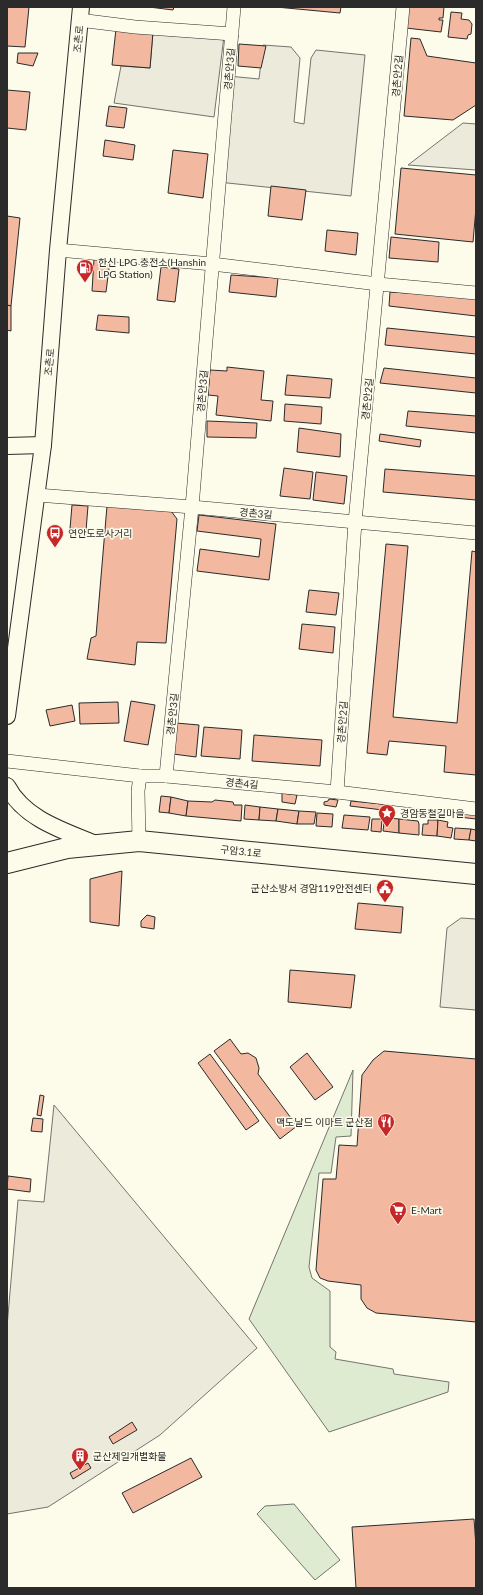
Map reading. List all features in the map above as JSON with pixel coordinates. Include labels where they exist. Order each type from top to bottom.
[{"type":"main road","name":"구암3.1로","points":[[7,863],[67,848],[138,841],[476,874]]},
{"type":"street","name":"경촌안3길","points":[[166,776],[192,507],[234,7]]},
{"type":"street","name":"경촌안2길","points":[[337,792],[355,522],[403,7]]},
{"type":"street","points":[[80,14],[135,27],[232,34]]},
{"type":"street","name":"조촌로","points":[[7,716],[43,445],[58,250],[80,14]]},
{"type":"street","points":[[58,250],[212,264],[378,284],[476,293]]},
{"type":"street","points":[[7,446],[43,445]]},
{"type":"street","name":"경촌3길","points":[[37,495],[192,507],[476,533]]},
{"type":"street","name":"경촌4길","points":[[7,761],[140,776],[166,776],[337,792],[476,809]]},
{"type":"street","points":[[138,841],[138,791],[140,776]]},
{"type":"street","points":[[7,786],[12,796],[48,825],[98,845]]},
{"type":"green space","points":[[353,1070],[351,1136],[336,1137],[331,1173],[319,1173],[309,1267],[312,1278],[330,1291],[330,1347],[336,1352],[335,1359],[393,1369],[394,1374],[449,1382],[448,1392],[329,1432],[249,1319]]},
{"type":"green space","points":[[294,1504],[340,1560],[315,1580],[257,1514],[265,1506]]},
{"type":"shaded area","points":[[153,32],[224,36],[214,117],[114,103],[121,66],[150,68]]},
{"type":"shaded area","points":[[263,45],[291,47],[300,58],[294,122],[304,124],[311,58],[316,50],[365,55],[351,196],[218,182],[228,76],[259,79]]},
{"type":"shaded area","points":[[463,123],[476,124],[476,170],[408,165]]},
{"type":"shaded area","points":[[461,918],[476,919],[476,1010],[440,1007],[447,928]]},
{"type":"shaded area","points":[[54,1105],[257,1348],[160,1435],[48,1507],[7,1514],[7,1327],[18,1200],[44,1202]]},
{"type":"building","points":[[7,7],[29,7],[25,47],[7,46]]},
{"type":"building","points":[[149,7],[174,7],[173,10]]},
{"type":"building","points":[[276,7],[341,7],[340,13]]},
{"type":"building","points":[[407,7],[444,7],[443,18],[439,18],[439,20],[443,20],[441,32],[406,28]]},
{"type":"building","points":[[451,12],[462,13],[461,19],[469,20],[472,24],[471,34],[468,35],[467,39],[448,37]]},
{"type":"building","points":[[116,29],[153,32],[150,68],[112,65]]},
{"type":"building","points":[[411,38],[420,39],[427,56],[476,63],[476,105],[453,120],[404,116]]},
{"type":"building","points":[[239,44],[266,46],[261,68],[238,66]]},
{"type":"building","points":[[18,53],[38,53],[33,66],[17,63]]},
{"type":"building","points":[[7,90],[30,92],[26,130],[7,128]]},
{"type":"building","points":[[109,106],[127,108],[124,128],[106,126]]},
{"type":"building","points":[[105,140],[135,145],[133,160],[103,156]]},
{"type":"building","points":[[173,150],[208,154],[203,198],[168,193]]},
{"type":"building","points":[[401,168],[476,175],[476,208],[473,242],[395,234]]},
{"type":"building","points":[[271,186],[306,190],[302,220],[268,216]]},
{"type":"building","points":[[7,216],[20,218],[11,306],[7,305]]},
{"type":"building","points":[[327,230],[358,233],[356,255],[325,251]]},
{"type":"building","points":[[391,237],[439,242],[438,262],[389,258]]},
{"type":"building","points":[[94,259],[110,260],[106,292],[92,291]]},
{"type":"building","points":[[161,267],[179,269],[175,302],[157,300]]},
{"type":"building","points":[[231,275],[278,278],[276,297],[229,292]]},
{"type":"building","points":[[390,292],[476,297],[476,316],[389,306]]},
{"type":"building","points":[[7,305],[11,306],[11,331],[7,330]]},
{"type":"building","points":[[98,315],[129,317],[129,333],[96,330]]},
{"type":"building","points":[[387,328],[476,337],[476,354],[385,345]]},
{"type":"building","points":[[227,367],[264,371],[261,400],[273,401],[271,421],[216,415],[218,396],[208,395],[210,370],[227,371]]},
{"type":"building","points":[[384,368],[476,378],[476,393],[380,383]]},
{"type":"building","points":[[287,375],[332,379],[330,398],[285,395]]},
{"type":"building","points":[[285,404],[322,407],[321,424],[284,421]]},
{"type":"building","points":[[408,411],[476,416],[476,433],[406,426]]},
{"type":"building","points":[[207,421],[257,423],[256,438],[207,437]]},
{"type":"building","points":[[299,428],[341,434],[340,457],[297,452]]},
{"type":"building","points":[[380,434],[421,440],[420,447],[379,441]]},
{"type":"building","points":[[284,468],[313,472],[310,499],[280,496]]},
{"type":"building","points":[[385,469],[476,476],[476,500],[383,492]]},
{"type":"building","points":[[316,472],[347,476],[344,504],[313,500]]},
{"type":"building","points":[[72,505],[88,506],[86,531],[70,529]]},
{"type":"building","points":[[107,506],[171,511],[177,519],[166,643],[137,642],[135,665],[87,659],[91,638],[96,636]]},
{"type":"building","points":[[199,515],[276,524],[269,580],[197,571],[200,549],[259,557],[261,539],[197,531]]},
{"type":"building","points":[[386,544],[408,546],[393,717],[457,723],[472,551],[476,552],[476,775],[444,772],[446,746],[389,741],[387,755],[367,753]]},
{"type":"building","points":[[309,590],[339,593],[336,615],[306,612]]},
{"type":"building","points":[[302,624],[335,627],[333,653],[299,649]]},
{"type":"building","points":[[131,701],[155,705],[148,745],[124,741]]},
{"type":"building","points":[[118,702],[119,723],[80,724],[79,703]]},
{"type":"building","points":[[72,705],[75,721],[50,726],[46,710]]},
{"type":"building","points":[[176,723],[199,725],[196,757],[173,754]]},
{"type":"building","points":[[204,727],[242,730],[240,759],[201,756]]},
{"type":"building","points":[[254,735],[322,740],[320,766],[252,761]]},
{"type":"building","points":[[282,793],[297,795],[295,804],[282,802]]},
{"type":"building","points":[[161,796],[171,797],[169,813],[159,812]]},
{"type":"building","points":[[171,797],[188,801],[186,816],[169,813]]},
{"type":"building","points":[[329,799],[338,800],[336,807],[324,805],[324,802],[328,801]]},
{"type":"building","points":[[215,800],[233,802],[234,805],[242,805],[241,821],[186,816],[188,801],[212,802]]},
{"type":"building","points":[[351,801],[392,805],[391,811],[350,806]]},
{"type":"building","points":[[245,805],[260,807],[259,820],[244,819]]},
{"type":"building","points":[[260,807],[278,809],[276,821],[259,820]]},
{"type":"building","points":[[408,807],[446,811],[445,815],[407,812]]},
{"type":"building","points":[[278,809],[299,811],[297,824],[276,821]]},
{"type":"building","points":[[299,811],[316,812],[314,824],[297,824]]},
{"type":"building","points":[[317,813],[333,814],[332,827],[316,826]]},
{"type":"building","points":[[459,813],[476,815],[476,819],[459,817]]},
{"type":"building","points":[[344,815],[370,817],[368,830],[342,828]]},
{"type":"building","points":[[389,818],[399,819],[399,833],[383,831],[384,823]]},
{"type":"building","points":[[372,819],[382,819],[381,832],[371,831]]},
{"type":"building","points":[[399,819],[418,821],[419,835],[399,833]]},
{"type":"building","points":[[428,820],[438,820],[437,836],[422,835],[423,824],[428,824]]},
{"type":"building","points":[[438,820],[448,822],[447,827],[453,828],[451,838],[437,836]]},
{"type":"building","points":[[455,828],[471,829],[469,840],[454,839]]},
{"type":"building","points":[[471,829],[476,830],[476,841],[469,840]]},
{"type":"building","points":[[122,871],[119,926],[90,922],[90,879]]},
{"type":"building","points":[[358,903],[403,907],[401,933],[355,929]]},
{"type":"building","points":[[147,915],[155,917],[154,929],[141,927],[141,921]]},
{"type":"building","points":[[290,970],[355,975],[351,1008],[288,1002]]},
{"type":"building","points":[[230,1039],[241,1054],[248,1053],[256,1058],[259,1068],[258,1074],[297,1126],[280,1139],[214,1051]]},
{"type":"building","name":"E-Mart","points":[[384,1051],[476,1059],[476,1322],[376,1313],[367,1308],[361,1299],[361,1285],[328,1281],[320,1278],[316,1270],[323,1179],[336,1179],[339,1145],[357,1146],[362,1075],[373,1060]]},
{"type":"building","points":[[307,1053],[333,1087],[315,1100],[290,1067]]},
{"type":"building","points":[[210,1054],[259,1121],[246,1130],[198,1063]]},
{"type":"building","points":[[40,1095],[44,1096],[41,1116],[37,1115]]},
{"type":"building","points":[[33,1118],[43,1119],[42,1132],[31,1131]]},
{"type":"building","points":[[8,1176],[31,1179],[30,1192],[7,1189]]},
{"type":"building","points":[[132,1422],[137,1430],[113,1444],[109,1437]]},
{"type":"building","points":[[191,1458],[202,1477],[133,1513],[122,1493]]},
{"type":"building","name":"군산제일개별화물","points":[[88,1463],[91,1468],[73,1479],[70,1473]]},
{"type":"building","points":[[474,1519],[476,1546],[476,1588],[356,1588],[352,1527]]},
{"type":"place","name":"한신 LPG 충전소(Hanshin LPG Station)","points":[[85,283]]},
{"type":"place","name":"연안도로사거리","points":[[55,548]]},
{"type":"place","name":"경암동철길마을","points":[[387,828]]},
{"type":"place","name":"군산소방서 경암119안전센터","points":[[385,903]]},
{"type":"place","name":"맥도날드 이마트 군산점","points":[[386,1137]]},
{"type":"place","name":"E-Mart","points":[[398,1225]]},
{"type":"place","name":"군산제일개별화물","points":[[80,1471]]}]
